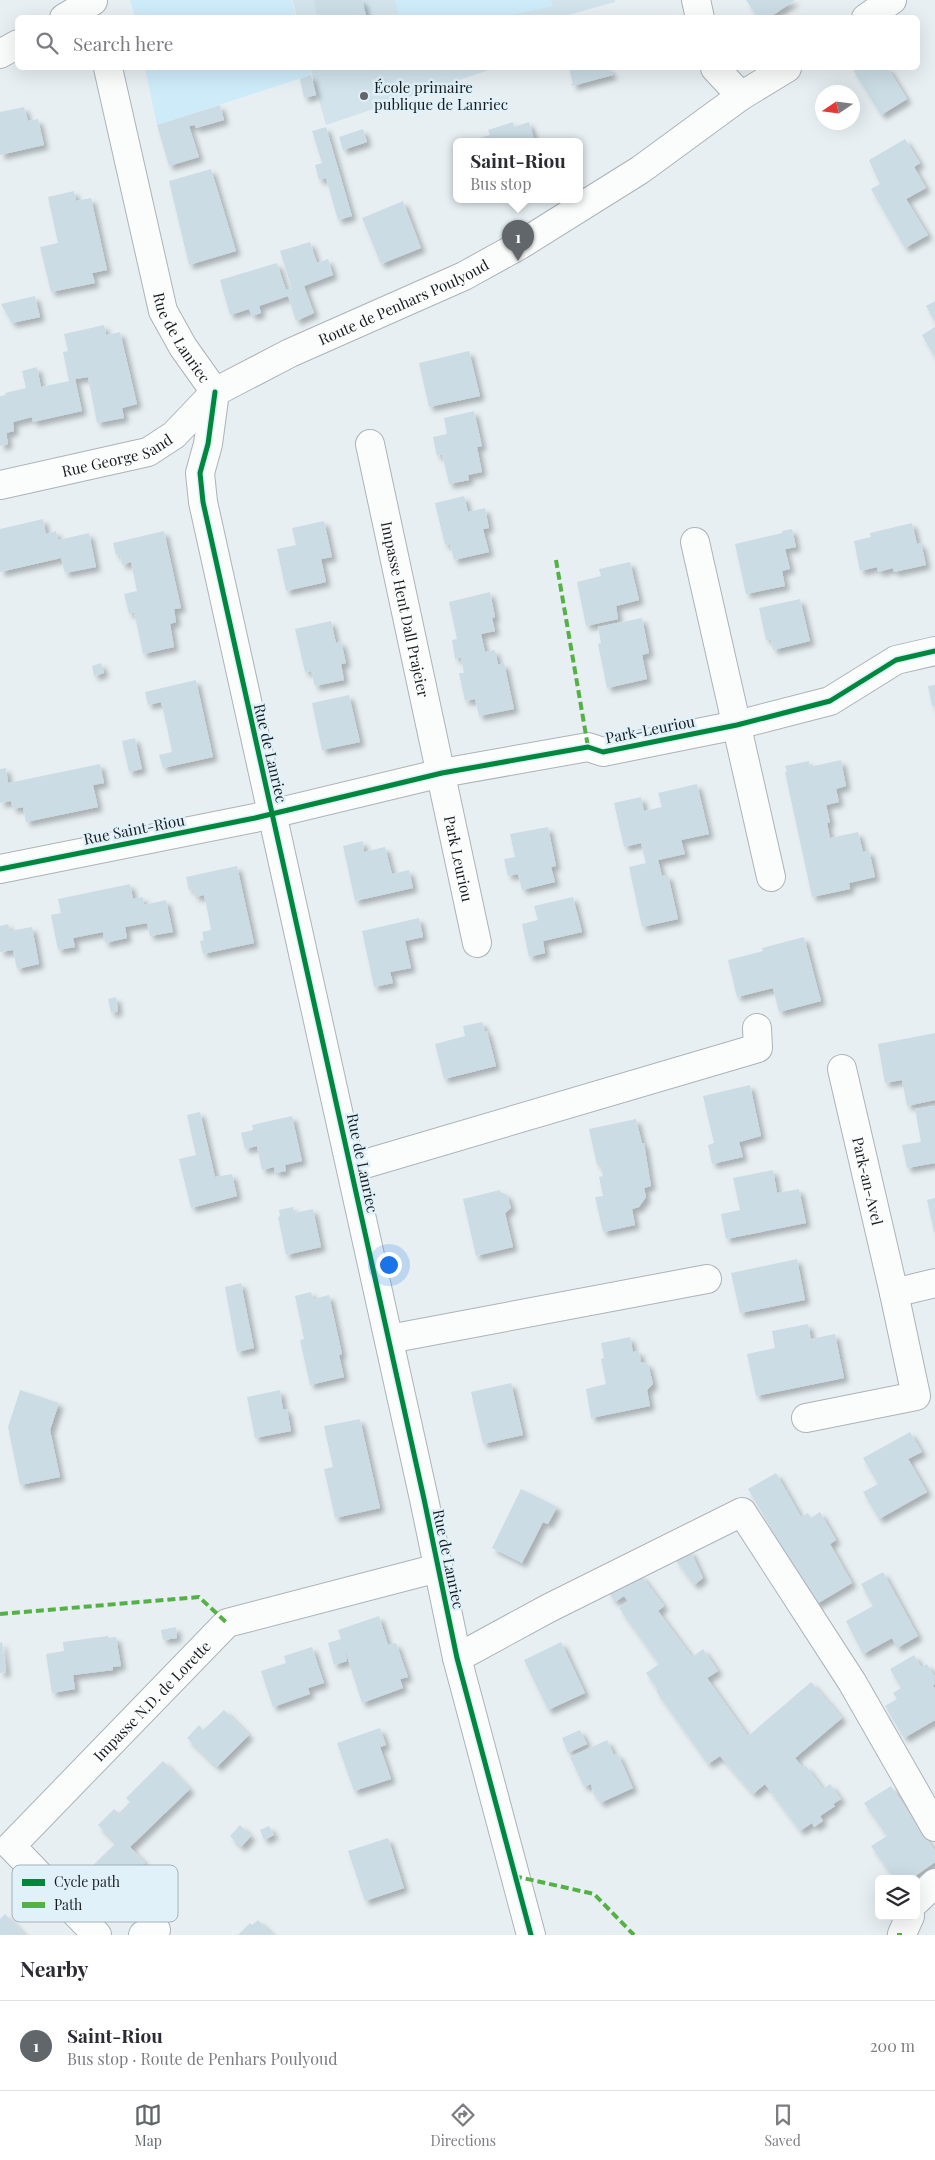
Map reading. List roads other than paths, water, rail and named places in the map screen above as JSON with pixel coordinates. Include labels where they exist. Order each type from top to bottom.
[{"type":"street","points":[[696,0],[699,15]]},
{"type":"street","points":[[870,15],[892,0]]},
{"type":"street","points":[[72,15],[94,6]]},
{"type":"street","points":[[0,54],[15,46]]},
{"type":"street","name":"Rue de Lanriec","points":[[108,70],[163,311],[184,347],[215,392],[208,444],[200,473],[203,502],[389,1339],[457,1658],[531,1935]]},
{"type":"street","points":[[717,70],[741,96]]},
{"type":"street","name":"Route de Penhars Poulyoud","points":[[215,392],[290,353],[464,276],[520,245],[640,170],[741,96],[784,70]]},
{"type":"street","name":"Rue George Sand","points":[[0,486],[148,452],[174,435],[215,392]]},
{"type":"street","name":"Impasse Hent Dall Prajeier","points":[[370,444],[442,773]]},
{"type":"street","points":[[695,542],[770,877]]},
{"type":"street","name":"Park-Leuriou","points":[[272,812],[442,773],[588,747],[603,752],[737,725],[830,701],[896,660],[935,652]]},
{"type":"street","name":"Park Leuriou","points":[[442,773],[477,943]]},
{"type":"street","name":"Rue Saint-Riou","points":[[0,869],[272,812]]},
{"type":"street","points":[[351,1168],[758,1048],[757,1028]]},
{"type":"street","name":"Park-an-Avel","points":[[806,1418],[916,1396],[842,1069]]},
{"type":"street","points":[[389,1339],[708,1279]]},
{"type":"street","points":[[894,1293],[935,1283]]},
{"type":"street","points":[[457,1658],[549,1608],[742,1512],[852,1682],[935,1827]]},
{"type":"street","name":"Impasse N.D. de Lorette","points":[[29,1865],[11,1846],[227,1624],[438,1568]]},
{"type":"street","points":[[920,1897],[935,1883]]},
{"type":"street","points":[[902,1934],[908,1920]]},
{"type":"street","name":"Impasse N.D. de Lorette","points":[[84,1922],[97,1935]]},
{"type":"place","name":"École primaire publique de Lanriec","points":[[364,96]]},
{"type":"place","name":"Saint-Riou","points":[[518,261]]}]
